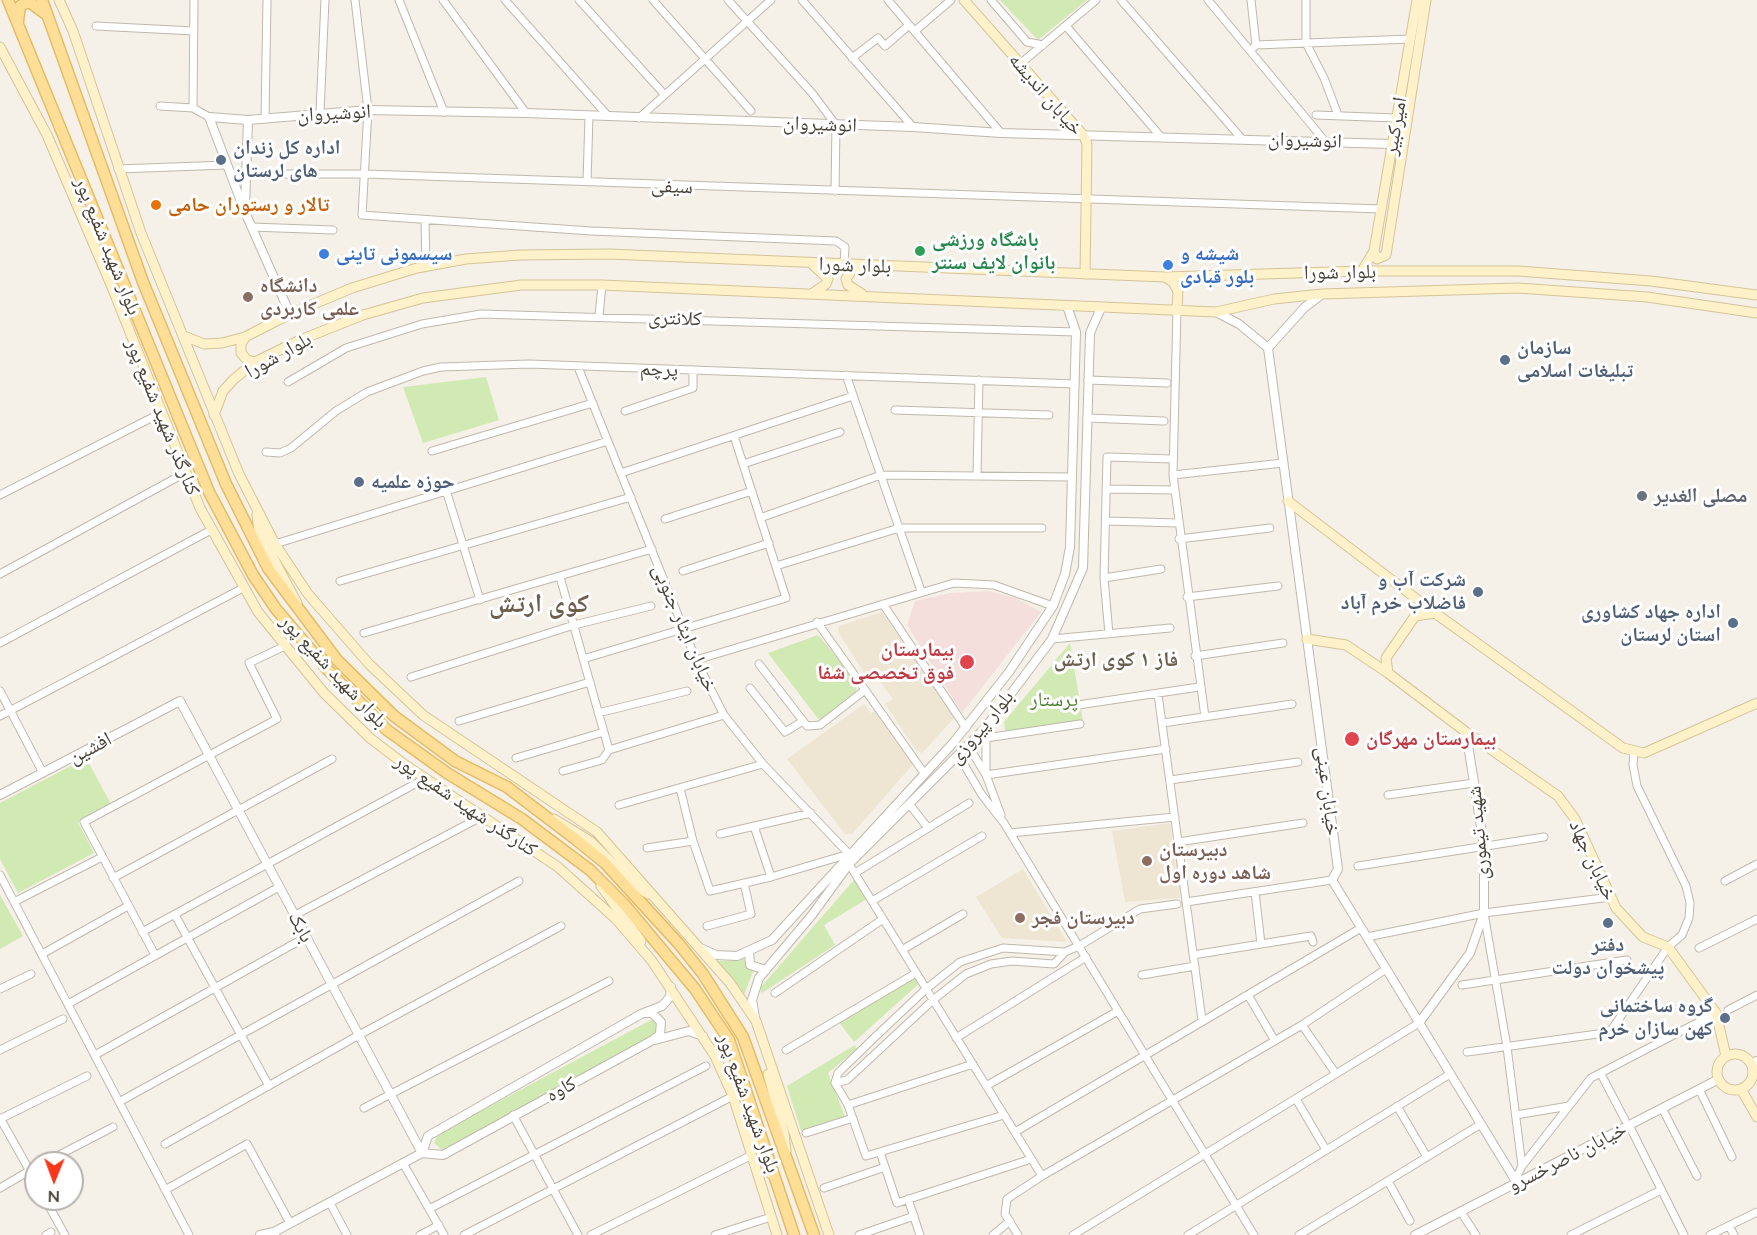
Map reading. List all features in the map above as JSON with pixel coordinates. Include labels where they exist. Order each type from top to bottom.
[{"type":"main road","name":"بلوار شهید شفیع پور","points":[[8,0],[209,492],[253,575],[276,609],[328,670],[387,730],[432,764],[522,819],[590,870],[631,911],[715,1015],[729,1040],[794,1235]]},
{"type":"main road","name":"بلوار شهید شفیع پور","points":[[42,0],[143,282],[226,484],[268,568],[337,660],[393,716],[455,761],[507,788],[605,863],[703,974],[743,1037],[814,1235]]},
{"type":"main road","points":[[59,0],[74,31],[130,204],[239,474],[275,544],[308,594],[346,640],[423,715],[597,832],[730,983],[756,1021],[829,1235]]},
{"type":"main road","name":"خیابان اندیشه","points":[[964,0],[1084,136],[1087,144],[1088,199],[1085,274]]},
{"type":"main road","name":"امیرکبیر","points":[[1374,251],[1417,0]]},
{"type":"main road","name":"امیرکبیر","points":[[1386,249],[1426,0]]},
{"type":"main road","points":[[18,23],[20,6],[26,3],[31,3],[47,15]]},
{"type":"main road","name":"کنارگذر شهید شفیع پور","points":[[0,47],[47,135],[185,473],[211,530],[258,612],[324,693],[370,738],[558,867],[617,920],[652,961],[715,1056],[733,1096],[777,1235]]},
{"type":"main road","points":[[89,200],[98,256]]},
{"type":"main road","points":[[1374,251],[1374,256],[1380,260],[1386,255],[1386,249]]},
{"type":"main road","points":[[1386,249],[1395,271]]},
{"type":"main road","points":[[1362,271],[1374,251]]},
{"type":"main road","name":"بلوار شورا","points":[[184,336],[204,345],[222,344],[245,337],[290,314],[352,288],[426,267],[466,259],[520,255],[609,254],[1165,277],[1362,271],[1518,271],[1588,275],[1757,295]]},
{"type":"main road","points":[[811,263],[828,279],[826,285],[813,293]]},
{"type":"main road","points":[[866,296],[852,289],[846,279],[852,270],[872,265]]},
{"type":"main road","points":[[1165,277],[1173,282],[1178,291],[1177,310]]},
{"type":"main road","name":"بلوار شورا","points":[[214,415],[223,391],[255,362],[300,340],[363,315],[423,298],[521,285],[602,285],[813,293],[1216,312],[1274,299],[1322,294],[1529,288],[1647,297],[1757,313]]},
{"type":"main road","points":[[245,337],[241,344],[242,353],[247,360],[255,362]]},
{"type":"main road","points":[[1288,501],[1435,613],[1614,741],[1634,752],[1644,753],[1757,703]]},
{"type":"main road","points":[[257,509],[259,531],[293,592],[302,616]]},
{"type":"main road","points":[[1388,673],[1386,658],[1415,616],[1435,613]]},
{"type":"main road","name":"خیابان جهاد","points":[[1307,639],[1346,645],[1558,796],[1575,819],[1616,908],[1631,927],[1643,937],[1668,946]]},
{"type":"main road","points":[[527,802],[590,841],[634,885],[660,902]]},
{"type":"main road","points":[[590,870],[635,931],[652,961]]},
{"type":"main road","points":[[1668,946],[1716,1013],[1726,1056]]},
{"type":"main road","points":[[766,1055],[769,1079],[784,1132],[788,1162]]},
{"type":"main road","points":[[1743,1055],[1754,1062],[1751,1081],[1741,1089],[1730,1089],[1719,1079],[1717,1068],[1726,1056],[1743,1055]]},
{"type":"main road","points":[[1741,1089],[1757,1117]]},
{"type":"main road","points":[[733,1096],[742,1106],[765,1166],[777,1184]]},
{"type":"street","points":[[193,108],[194,0]]},
{"type":"street","points":[[265,119],[267,0]]},
{"type":"street","points":[[320,112],[325,0]]},
{"type":"street","points":[[355,0],[368,110],[362,215],[614,232],[836,241],[845,248],[844,264]]},
{"type":"street","points":[[399,0],[444,112]]},
{"type":"street","points":[[443,0],[526,114]]},
{"type":"street","points":[[505,0],[608,116]]},
{"type":"street","points":[[579,0],[663,93]]},
{"type":"street","points":[[653,0],[751,111]]},
{"type":"street","points":[[728,0],[812,93],[836,125],[836,191]]},
{"type":"street","points":[[639,118],[663,93],[771,0]]},
{"type":"street","points":[[802,0],[913,127]]},
{"type":"street","points":[[888,0],[1001,133]]},
{"type":"street","points":[[915,32],[951,0]]},
{"type":"street","points":[[991,0],[1027,42],[1042,45]]},
{"type":"street","points":[[1020,64],[1096,0]]},
{"type":"street","points":[[1121,0],[1242,139]]},
{"type":"street","points":[[1208,0],[1324,140]]},
{"type":"street","points":[[1251,0],[1256,45]]},
{"type":"street","points":[[1306,0],[1306,43],[1324,78],[1338,115]]},
{"type":"street","points":[[852,58],[878,38],[885,46],[909,25]]},
{"type":"street","points":[[1066,26],[1161,137]]},
{"type":"street","points":[[96,27],[194,31]]},
{"type":"street","points":[[1250,50],[1256,45],[1410,39]]},
{"type":"street","points":[[160,106],[193,108],[209,117],[245,212],[290,314]]},
{"type":"street","name":"انوشیروان","points":[[209,117],[248,120],[320,112],[368,110],[913,127],[1084,136],[1324,140],[1392,144]]},
{"type":"street","points":[[1316,115],[1396,118]]},
{"type":"street","points":[[587,182],[589,116]]},
{"type":"street","points":[[245,212],[248,120]]},
{"type":"street","points":[[118,169],[227,165]]},
{"type":"street","name":"سیفی","points":[[257,174],[366,174],[1381,209]]},
{"type":"street","points":[[425,220],[426,267]]},
{"type":"street","points":[[252,227],[333,230]]},
{"type":"street","points":[[598,316],[602,285]]},
{"type":"street","points":[[1216,312],[1239,324],[1268,348],[1304,308],[1322,294]]},
{"type":"street","name":"بلوار پیروزی","points":[[698,947],[716,955],[737,956],[772,940],[966,728],[1027,648],[1053,606],[1065,574],[1070,547],[1076,332],[1067,306]]},
{"type":"street","name":"بلوار پیروزی","points":[[756,1021],[754,991],[766,970],[812,915],[849,864],[969,747],[1052,639],[1083,568],[1090,333],[1101,308]]},
{"type":"street","points":[[1177,310],[1173,476],[1179,539],[1204,717]]},
{"type":"street","name":"کلانتری","points":[[288,382],[346,348],[422,324],[481,314],[1076,332]]},
{"type":"street","points":[[1076,332],[1090,333]]},
{"type":"street","name":"خیابان عینی","points":[[1268,348],[1338,869],[1332,880]]},
{"type":"street","name":"پرچم","points":[[266,452],[280,453],[291,448],[336,411],[367,392],[423,371],[469,365],[693,370],[1075,384]]},
{"type":"street","name":"خیابان ایثار جنوبی","points":[[578,367],[696,660],[724,715],[763,764],[849,854]]},
{"type":"street","points":[[625,411],[693,388],[693,370]]},
{"type":"street","points":[[846,375],[921,591]]},
{"type":"street","points":[[977,475],[979,380]]},
{"type":"street","points":[[1088,380],[1167,382]]},
{"type":"street","points":[[621,473],[853,396]]},
{"type":"street","points":[[432,450],[593,403]]},
{"type":"street","points":[[895,410],[1049,415]]},
{"type":"street","points":[[0,495],[161,412]]},
{"type":"street","points":[[1087,418],[1164,421]]},
{"type":"street","points":[[743,464],[840,432]]},
{"type":"street","points":[[583,659],[683,627],[786,598],[734,436]]},
{"type":"street","points":[[275,544],[608,441]]},
{"type":"street","points":[[1109,634],[1104,578],[1107,457],[1173,459]]},
{"type":"street","points":[[1173,476],[1283,463]]},
{"type":"street","points":[[0,574],[185,473]]},
{"type":"street","points":[[760,518],[881,475],[1071,477]]},
{"type":"street","points":[[1106,489],[1174,490]]},
{"type":"street","points":[[446,490],[480,600]]},
{"type":"street","points":[[665,519],[752,491]]},
{"type":"street","points":[[340,581],[631,497]]},
{"type":"street","points":[[1107,521],[1178,523]]},
{"type":"street","points":[[776,567],[899,528],[1042,528]]},
{"type":"street","points":[[1179,539],[1270,528]]},
{"type":"street","points":[[0,643],[211,530]]},
{"type":"street","points":[[683,571],[769,543]]},
{"type":"street","points":[[364,633],[652,549]]},
{"type":"street","points":[[1104,578],[1161,569]]},
{"type":"street","points":[[560,577],[609,750]]},
{"type":"street","points":[[696,660],[817,622],[954,583],[994,585],[1053,606]]},
{"type":"street","points":[[1187,597],[1278,586]]},
{"type":"street","points":[[0,716],[243,588]]},
{"type":"street","points":[[883,604],[966,728]]},
{"type":"street","points":[[411,677],[574,625],[651,606]]},
{"type":"street","points":[[817,622],[924,773]]},
{"type":"street","points":[[1052,639],[1170,628]]},
{"type":"street","points":[[1195,656],[1283,643]]},
{"type":"street","points":[[155,955],[84,822],[277,719],[249,663],[285,646]]},
{"type":"street","points":[[759,664],[807,726],[820,725],[865,690]]},
{"type":"street","points":[[459,721],[590,682]]},
{"type":"street","points":[[1078,705],[1199,687]]},
{"type":"street","points":[[750,688],[785,732],[803,720]]},
{"type":"street","points":[[0,691],[43,773]]},
{"type":"street","points":[[598,713],[687,691]]},
{"type":"street","points":[[1158,694],[1202,1020]]},
{"type":"street","name":"بابک","points":[[180,701],[422,1153]]},
{"type":"street","name":"افشین","points":[[0,795],[180,701]]},
{"type":"street","points":[[1163,723],[1292,704]]},
{"type":"street","points":[[563,771],[602,760],[609,750],[724,715]]},
{"type":"street","points":[[986,738],[1080,724]]},
{"type":"street","points":[[986,727],[986,775]]},
{"type":"street","points":[[516,758],[604,732]]},
{"type":"street","name":"شهید تیموری","points":[[1419,1023],[1470,953],[1484,913],[1484,846],[1466,732]]},
{"type":"street","points":[[952,743],[969,747],[986,775],[1004,823]]},
{"type":"street","points":[[952,743],[982,795],[1004,823],[1254,1235]]},
{"type":"street","points":[[986,775],[1166,749]]},
{"type":"street","points":[[1467,1052],[1605,1032],[1612,1029],[1668,946],[1682,935],[1689,918],[1690,903],[1686,886],[1637,786],[1632,765],[1634,752]]},
{"type":"street","points":[[113,878],[332,759]]},
{"type":"street","points":[[1170,780],[1298,762]]},
{"type":"street","points":[[619,805],[763,764]]},
{"type":"street","points":[[142,932],[426,778]]},
{"type":"street","points":[[1388,795],[1474,783]]},
{"type":"street","points":[[680,788],[693,841],[710,891],[771,877],[849,854]]},
{"type":"street","points":[[855,873],[969,803]]},
{"type":"street","points":[[910,805],[928,828]]},
{"type":"street","points":[[720,834],[811,813]]},
{"type":"street","points":[[295,915],[485,815]]},
{"type":"street","points":[[1010,833],[1175,817]]},
{"type":"street","points":[[1178,843],[1303,823]]},
{"type":"street","points":[[754,826],[771,877]]},
{"type":"street","points":[[872,901],[982,836]]},
{"type":"street","points":[[1358,866],[1544,837]]},
{"type":"street","points":[[647,848],[693,841]]},
{"type":"street","points":[[14,902],[102,857]]},
{"type":"street","points":[[849,864],[1042,1176]]},
{"type":"street","points":[[1725,881],[1757,864]]},
{"type":"street","points":[[0,875],[189,1235]]},
{"type":"street","points":[[1186,902],[1332,880],[1516,1181]]},
{"type":"street","points":[[119,1102],[519,881]]},
{"type":"street","points":[[707,926],[751,914],[744,883]]},
{"type":"street","points":[[68,1004],[279,887]]},
{"type":"street","points":[[1255,892],[1261,944]]},
{"type":"street","points":[[1367,937],[1484,913],[1611,897]]},
{"type":"street","points":[[835,1083],[847,1080],[933,1000],[966,974],[1003,962],[1054,964],[1065,952],[1140,909],[1177,904]]},
{"type":"street","points":[[42,954],[128,906]]},
{"type":"street","points":[[1484,913],[1507,1047],[1521,1166]]},
{"type":"street","points":[[902,950],[963,914]]},
{"type":"street","points":[[175,915],[269,1086]]},
{"type":"street","points":[[775,993],[883,919]]},
{"type":"street","points":[[1699,948],[1757,919]]},
{"type":"street","points":[[165,1144],[359,1035],[561,926]]},
{"type":"street","points":[[1015,1132],[1361,928]]},
{"type":"street","points":[[1193,955],[1311,936],[1313,942]]},
{"type":"street","points":[[94,1055],[306,937]]},
{"type":"street","points":[[1004,1115],[866,1156],[848,1105],[835,1083],[838,1073],[874,1038],[926,989],[960,962],[1003,948],[1065,952]]},
{"type":"street","points":[[1003,948],[1003,962]]},
{"type":"street","points":[[749,951],[750,965],[766,970]]},
{"type":"street","points":[[957,1038],[1086,957]]},
{"type":"street","points":[[1462,985],[1628,960]]},
{"type":"street","points":[[1054,964],[1059,974]]},
{"type":"street","points":[[1142,975],[1195,966]]},
{"type":"street","points":[[1018,1235],[1005,1214],[1008,1200],[1042,1176],[1302,1025],[1386,969]]},
{"type":"street","points":[[786,1050],[916,972]]},
{"type":"street","points":[[0,989],[31,974]]},
{"type":"street","points":[[364,1108],[389,1092],[609,981]]},
{"type":"street","name":"کاوه","points":[[260,1235],[275,1233],[290,1223],[404,1165],[422,1153],[428,1136],[641,1014],[667,1002],[671,987]]},
{"type":"street","points":[[1248,995],[1275,1041]]},
{"type":"street","points":[[1728,1010],[1757,995]]},
{"type":"street","points":[[986,1086],[1118,1011]]},
{"type":"street","points":[[1516,1181],[1521,1166],[1591,1078],[1716,1013]]},
{"type":"street","points":[[641,1014],[652,1014],[661,1022],[660,1034],[651,1041]]},
{"type":"street","points":[[0,1050],[63,1019]]},
{"type":"street","points":[[1073,1235],[1419,1023]]},
{"type":"street","points":[[1302,1025],[1335,1074]]},
{"type":"street","name":"کاوه","points":[[422,1153],[443,1155],[651,1041],[689,1031],[703,1037]]},
{"type":"street","points":[[874,1038],[883,1047]]},
{"type":"street","points":[[848,1105],[973,1064]]},
{"type":"street","points":[[429,1209],[706,1066]]},
{"type":"street","points":[[1188,1235],[1450,1074]]},
{"type":"street","points":[[1601,1074],[1684,1235]]},
{"type":"street","points":[[24,1155],[0,1119],[87,1076]]},
{"type":"street","name":"خیابان ناصرخسرو","points":[[1415,1235],[1627,1122],[1662,1108],[1719,1079]]},
{"type":"street","points":[[1699,1089],[1732,1157]]},
{"type":"street","points":[[464,1235],[733,1096]]},
{"type":"street","points":[[1296,1098],[1326,1150]]},
{"type":"street","points":[[1397,1106],[1427,1157]]},
{"type":"street","points":[[1515,1115],[1569,1106]]},
{"type":"street","points":[[1662,1108],[1697,1176]]},
{"type":"street","points":[[513,1115],[578,1235]]},
{"type":"street","points":[[806,1133],[852,1118]]},
{"type":"street","points":[[1299,1235],[1481,1124]]},
{"type":"street","points":[[67,1151],[113,1127]]},
{"type":"street","points":[[165,1190],[247,1144],[290,1223]]},
{"type":"street","points":[[880,1152],[897,1203],[1031,1159]]},
{"type":"street","points":[[591,1235],[752,1155]]},
{"type":"street","points":[[404,1165],[444,1235]]},
{"type":"street","points":[[824,1188],[885,1167]]},
{"type":"street","points":[[0,1188],[24,1174]]},
{"type":"street","points":[[1388,1181],[1410,1221]]},
{"type":"street","points":[[1571,1235],[1661,1190]]},
{"type":"street","points":[[909,1199],[920,1235]]},
{"type":"street","points":[[330,1203],[347,1235]]},
{"type":"street","points":[[52,1211],[65,1235]]},
{"type":"street","points":[[1461,1212],[1476,1235]]},
{"type":"street","points":[[1710,1235],[1757,1212]]},
{"type":"street","points":[[859,1235],[914,1216]]},
{"type":"street","points":[[716,1235],[771,1217]]},
{"type":"street","points":[[993,1235],[1010,1221]]},
{"type":"street","points":[[420,1235],[439,1226]]},
{"type":"street","points":[[1729,1226],[1734,1235]]},
{"type":"shaded area","name":"بیمارستان فوق تخصصی شفا","points":[[988,591],[1016,598],[1041,612],[962,713],[907,625],[915,601],[950,593]]},
{"type":"shaded area","points":[[882,612],[955,717],[922,753],[916,750],[885,704],[893,699],[874,674],[868,679],[838,632],[839,626]]},
{"type":"shaded area","points":[[864,704],[871,713],[878,709],[915,762],[852,834],[845,834],[787,759]]},
{"type":"shaded area","name":"دبیرستان شاهد دوره اول","points":[[1170,823],[1180,898],[1125,902],[1112,831]]},
{"type":"shaded area","name":"دبیرستان فجر","points":[[1023,869],[1067,942],[1002,938],[976,897]]},
{"type":"green space","points":[[1000,0],[1087,0],[1038,40]]},
{"type":"green space","points":[[486,377],[499,420],[423,443],[403,387]]},
{"type":"green space","points":[[818,635],[856,680],[856,695],[819,720],[768,653]]},
{"type":"green space","name":"پرستار","points":[[1070,643],[1083,721],[1005,731],[1004,722]]},
{"type":"green space","points":[[86,758],[111,804],[78,822],[94,853],[18,893],[0,859],[0,803]]},
{"type":"green space","points":[[860,873],[872,896],[824,925],[835,945],[762,993],[760,988]]},
{"type":"green space","points":[[0,895],[23,936],[0,949]]},
{"type":"green space","points":[[743,957],[747,966],[754,969],[744,995],[717,961],[731,961]]},
{"type":"green space","points":[[919,973],[923,980],[854,1042],[839,1022]]},
{"type":"green space","points":[[651,1020],[658,1022],[657,1035],[448,1148],[441,1149],[434,1143],[438,1134]]},
{"type":"green space","points":[[855,1045],[857,1049],[828,1073],[845,1117],[801,1131],[787,1086]]},
{"type":"place","name":"اداره کل زندان های لرستان","points":[[221,160]]},
{"type":"place","name":"تالار و رستوران حامی","points":[[156,205]]},
{"type":"place","name":"باشگاه ورزشی بانوان لایف سنتر","points":[[920,251]]},
{"type":"place","name":"سیسمونی تاینی","points":[[324,254]]},
{"type":"place","name":"شیشه و بلور قبادی","points":[[1168,265]]},
{"type":"place","name":"دانشگاه علمی کاربردی","points":[[248,297]]},
{"type":"place","name":"سازمان تبلیغات اسلامی","points":[[1505,360]]},
{"type":"place","name":"حوزه علمیه","points":[[359,482]]},
{"type":"place","name":"مصلی الغدیر","points":[[1642,496]]},
{"type":"place","name":"شرکت آب و فاضلاب خرم آباد","points":[[1478,592]]},
{"type":"place","name":"اداره جهاد کشاوری استان لرستان","points":[[1733,623]]},
{"type":"place","name":"بیمارستان فوق تخصصی شفا","points":[[967,662]]},
{"type":"place","name":"بیمارستان مهرگان","points":[[1352,739]]},
{"type":"place","name":"دبیرستان شاهد دوره اول","points":[[1147,861]]},
{"type":"place","name":"دبیرستان فجر","points":[[1020,918]]},
{"type":"place","name":"دفتر پیشخوان دولت","points":[[1608,923]]},
{"type":"place","name":"گروه ساختمانی کهن سازان خرم","points":[[1725,1018]]},
{"type":"district","name":"کوی ارتش","points":[[539,604]]},
{"type":"district","name":"فاز ۱ کوی ارتش","points":[[1116,659]]}]
